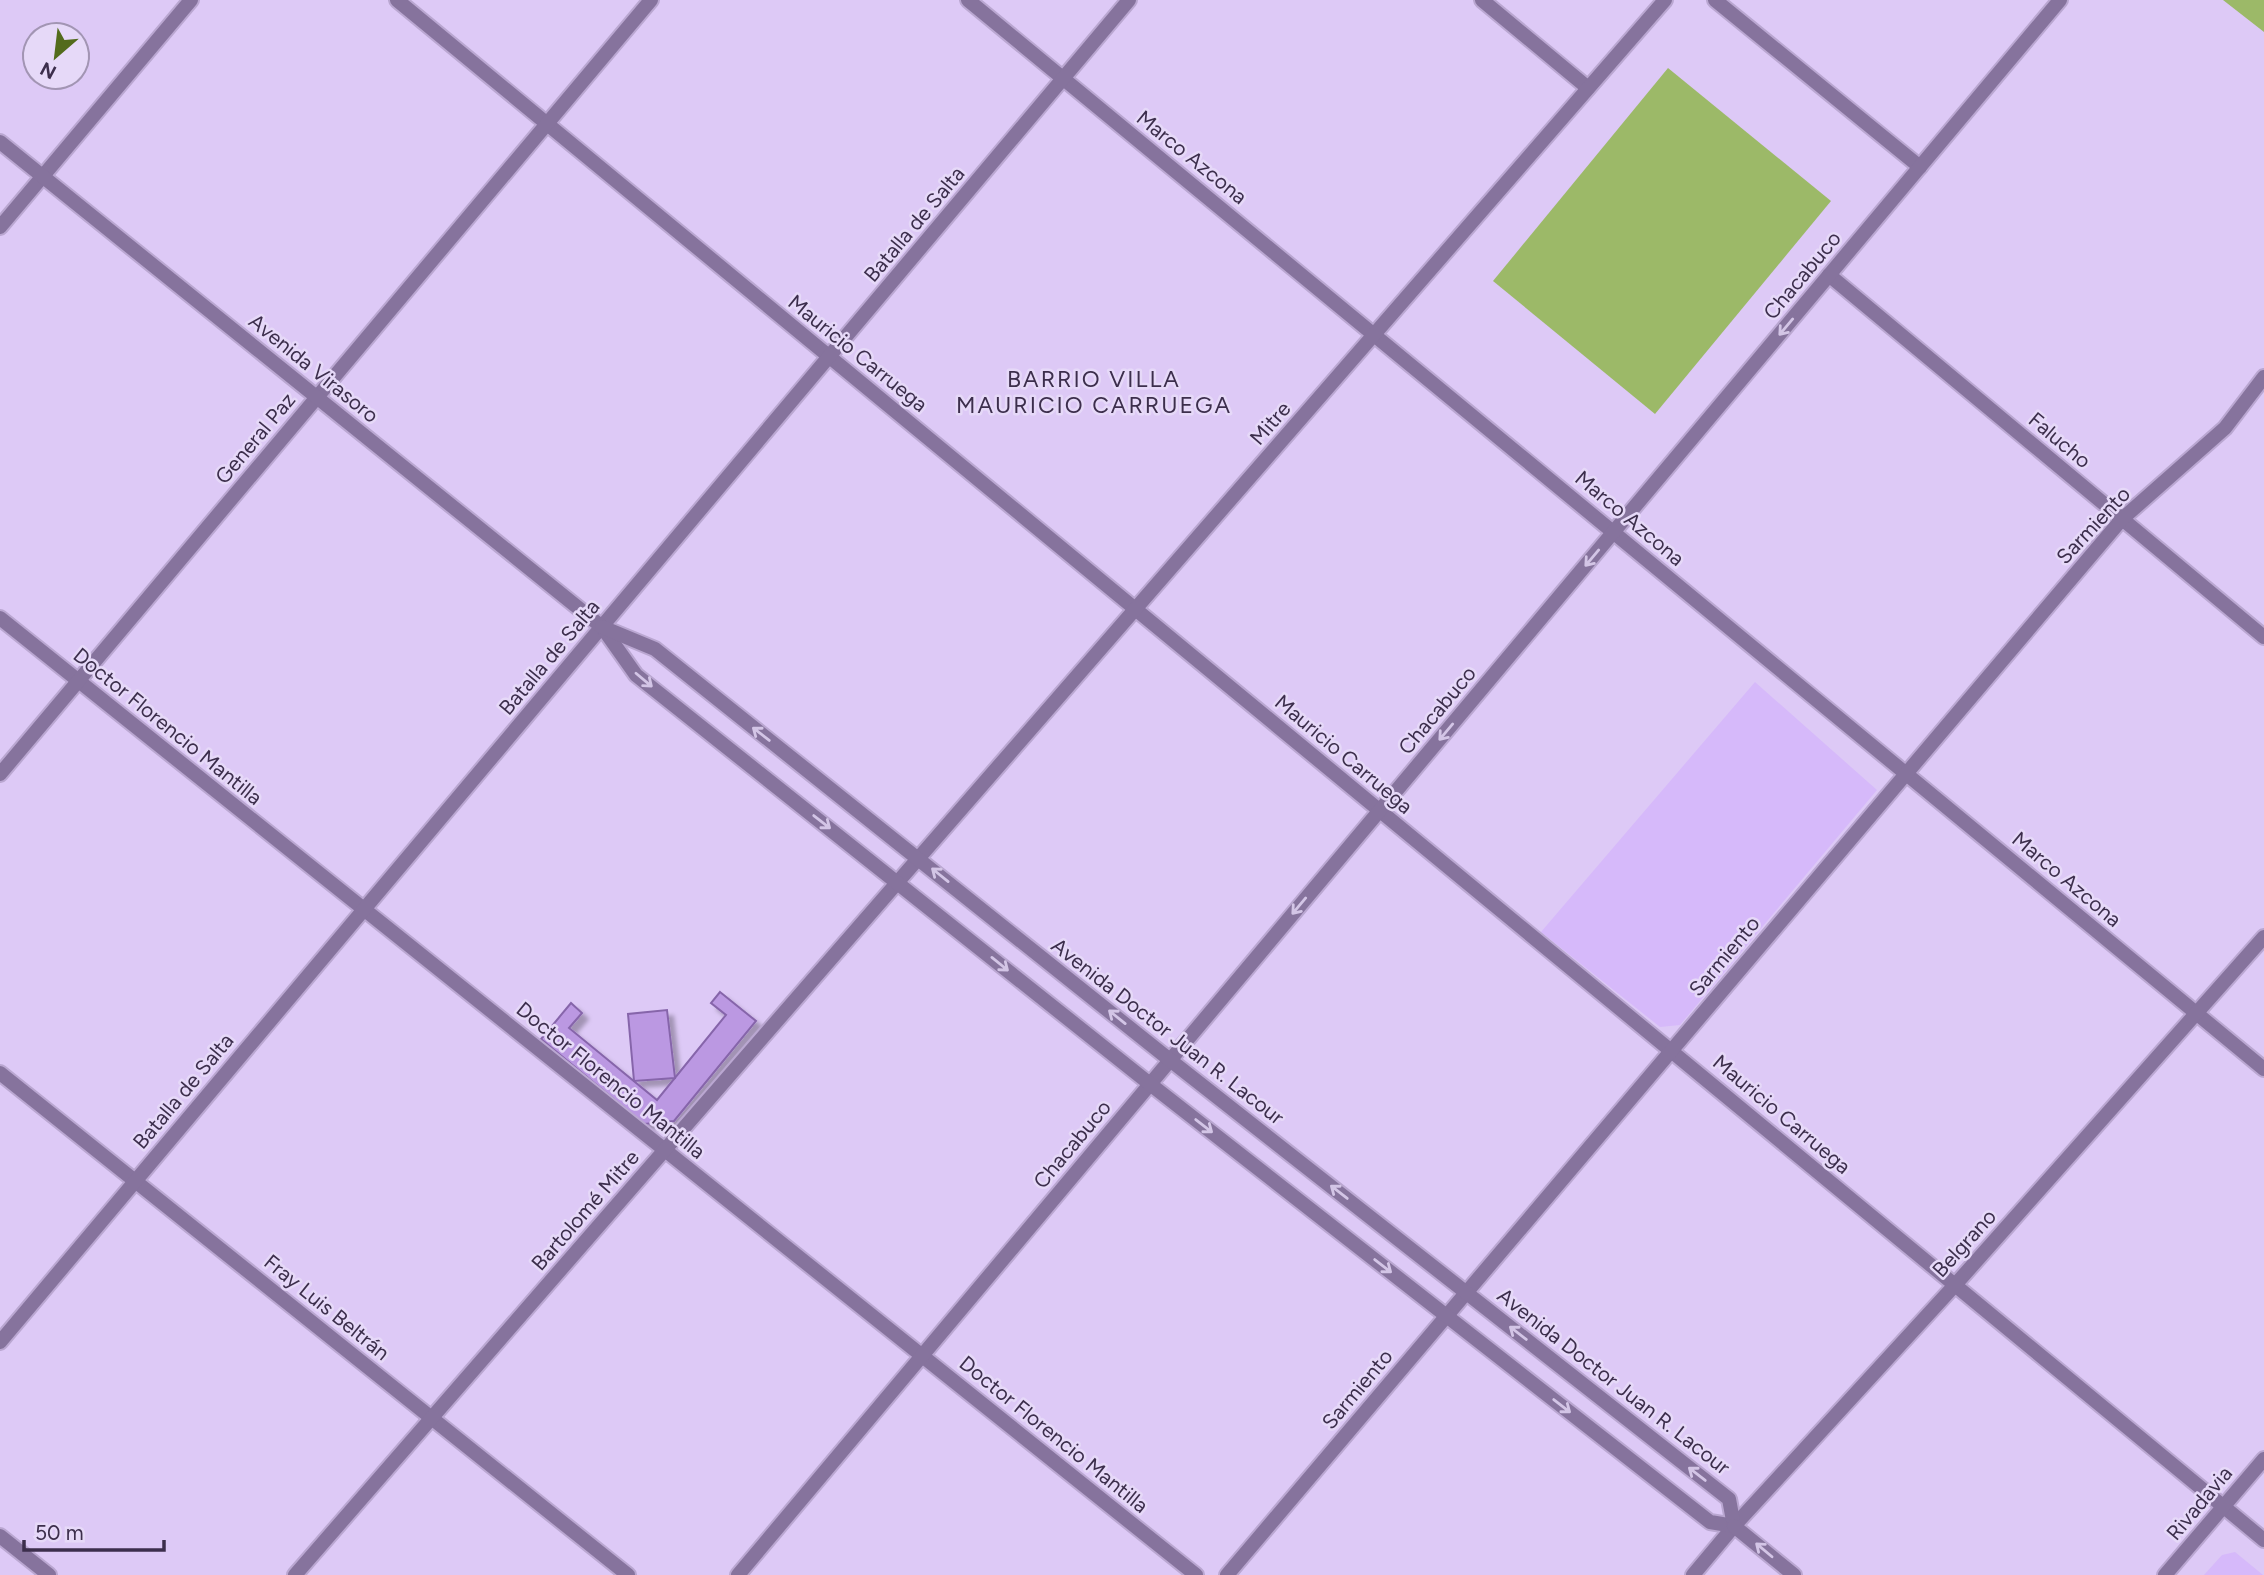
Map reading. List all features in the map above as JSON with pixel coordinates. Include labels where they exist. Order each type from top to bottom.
[{"type":"street","points":[[0,227],[191,0]]},
{"type":"street","name":"Mauricio Carruega","points":[[397,0],[2264,1540]]},
{"type":"street","name":"General Paz","points":[[0,774],[651,0]]},
{"type":"street","name":"Marco Azcona","points":[[968,0],[2264,1069]]},
{"type":"street","name":"Batalla de Salta","points":[[0,1342],[1129,0]]},
{"type":"street","points":[[1482,0],[1588,88]]},
{"type":"street","name":"Mitre","points":[[903,877],[1665,0]]},
{"type":"street","points":[[1715,0],[1920,167]]},
{"type":"street","name":"Chacabuco","points":[[738,1575],[2060,0]]},
{"type":"street","name":"Avenida Virasoro","points":[[0,142],[602,627]]},
{"type":"street","name":"Falucho","points":[[1829,275],[2264,637]]},
{"type":"street","name":"Sarmiento","points":[[1227,1575],[2122,519],[2225,428],[2264,377]]},
{"type":"street","name":"Doctor Florencio Mantilla","points":[[0,618],[1196,1575]]},
{"type":"street","points":[[602,627],[636,675],[903,877],[1150,1084],[1710,1522],[1734,1526],[1794,1575]]},
{"type":"street","name":"Avenida Doctor Juan R. Lacour","points":[[602,627],[655,649],[1170,1060],[1729,1499],[1734,1526]]},
{"type":"street","name":"Bartolomé Mitre","points":[[295,1575],[903,877]]},
{"type":"street","name":"Belgrano","points":[[1693,1575],[1734,1526],[2198,1014],[2264,937]]},
{"type":"street","name":"Fray Luis Beltrán","points":[[0,1073],[628,1575]]},
{"type":"street","name":"Rivadavia","points":[[2165,1575],[2264,1459]]},
{"type":"street","points":[[0,1535],[49,1575]]},
{"type":"shaded area","points":[[1755,682],[1877,790],[1680,1025],[1660,1027],[1541,932]]},
{"type":"shaded area","points":[[2235,1552],[2263,1575],[2204,1575],[2222,1555]]},
{"type":"green space","points":[[2223,0],[2264,0],[2264,32]]},
{"type":"green space","points":[[1668,68],[1831,201],[1655,414],[1493,281]]},
{"type":"building","points":[[720,992],[756,1021],[674,1121],[644,1124],[541,1039],[571,1003],[582,1013],[569,1028],[657,1100],[726,1015],[711,1003]]},
{"type":"building","points":[[667,1010],[675,1078],[634,1081],[628,1014]]},
{"type":"district","name":"BARRIO VILLA MAURICIO CARRUEGA","points":[[1094,392]]}]
